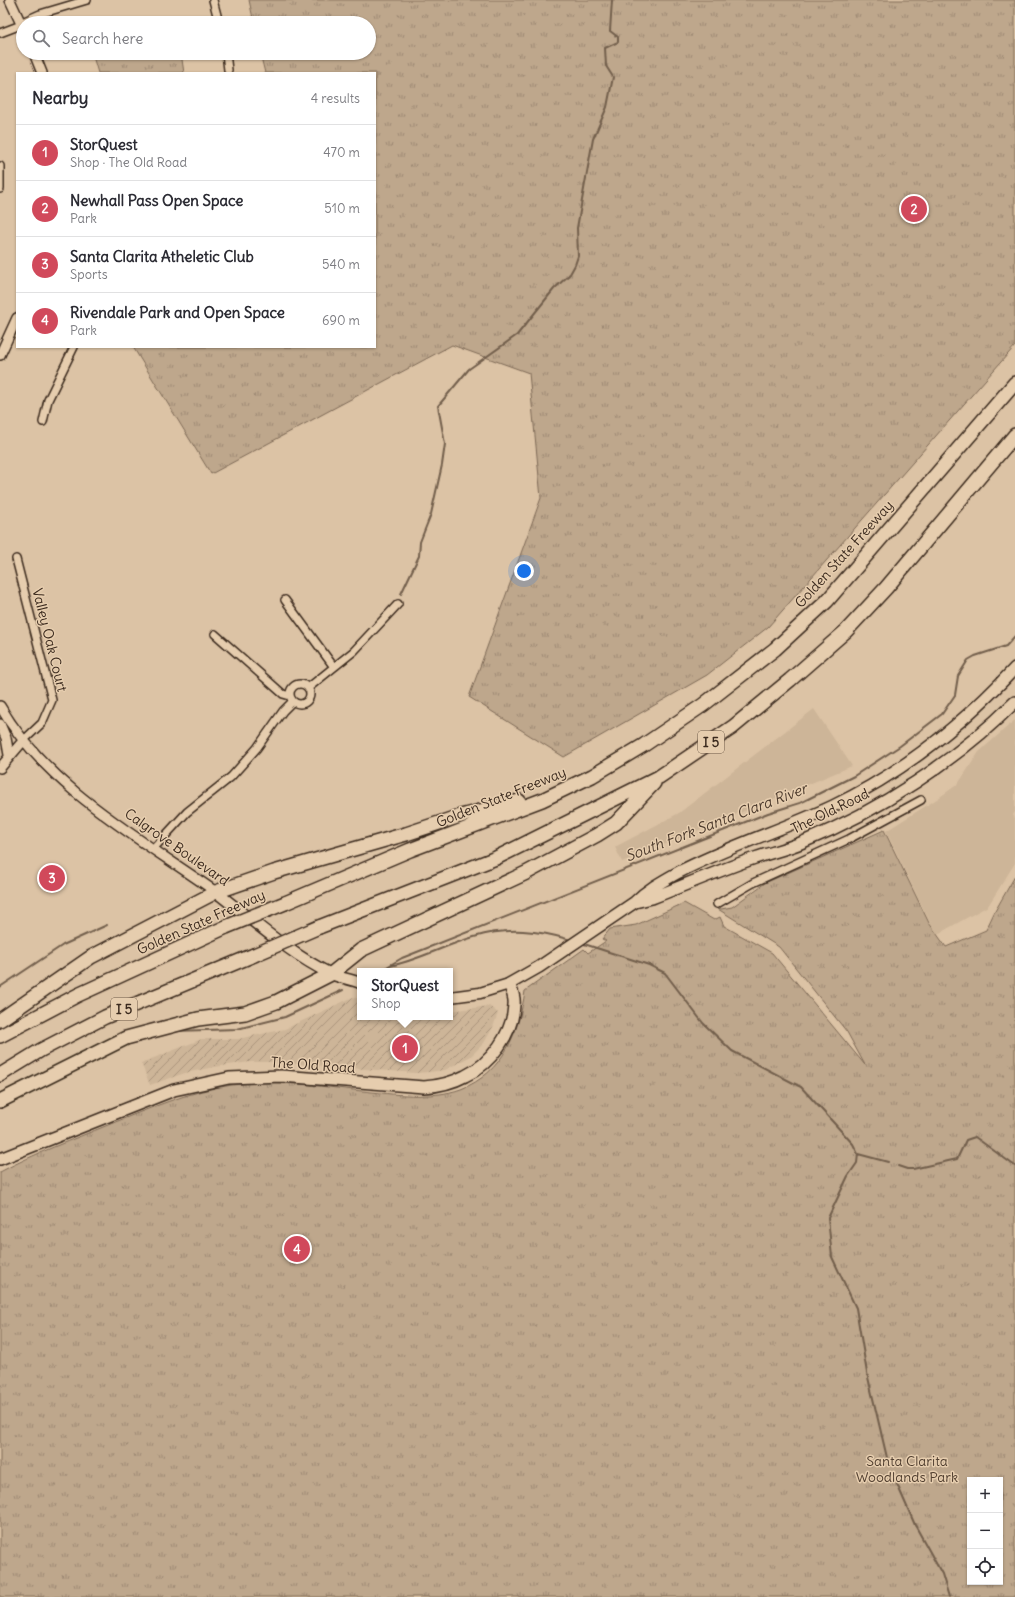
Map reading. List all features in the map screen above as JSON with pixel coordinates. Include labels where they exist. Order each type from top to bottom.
[{"type":"highway","name":"Golden State Freeway","points":[[0,1036],[78,995],[226,927],[410,850],[542,800],[592,776],[644,745],[703,705],[775,649],[827,601],[1015,383]]},
{"type":"highway","name":"I 5","points":[[0,1075],[41,1050],[105,1017],[319,927],[496,858],[659,777],[733,727],[846,631],[886,588],[1015,435]]},
{"type":"highway","points":[[0,1101],[126,1038],[198,1019],[245,1013],[261,1008],[332,974],[361,950],[526,873],[597,835],[616,823],[659,777]]},
{"type":"highway","points":[[0,1020],[91,957],[216,892],[274,872],[406,834],[457,817],[563,790]]},
{"type":"main road","name":"The Old Road","points":[[635,902],[646,890],[691,866],[833,806],[872,786],[920,754],[945,735],[996,688],[1015,668]]},
{"type":"main road","name":"The Old Road","points":[[635,902],[652,898],[752,859],[802,842],[839,826],[931,771],[1015,702]]},
{"type":"main road","name":"Calgrove Boulevard","points":[[216,892],[293,950],[332,974],[357,982]]},
{"type":"main road","points":[[453,997],[480,993],[509,984],[560,953],[635,902]]},
{"type":"main road","name":"The Old Road","points":[[0,1159],[174,1090],[210,1081],[261,1076],[282,1076],[424,1088],[440,1086],[466,1076],[479,1068],[490,1058],[500,1044],[510,1023],[513,1011],[514,996],[509,984]]},
{"type":"street","points":[[10,0],[18,16]]},
{"type":"street","points":[[37,16],[86,0]]},
{"type":"street","points":[[213,0],[217,16]]},
{"type":"street","points":[[0,33],[16,27]]},
{"type":"street","points":[[37,60],[42,72]]},
{"type":"street","points":[[227,60],[228,70]]},
{"type":"street","points":[[0,166],[0,189]]},
{"type":"street","points":[[0,355],[16,320]]},
{"type":"street","points":[[43,422],[48,400],[74,348]]},
{"type":"street","name":"Valley Oak Court","points":[[16,559],[52,700],[42,723],[23,741]]},
{"type":"street","points":[[285,600],[334,667]]},
{"type":"street","points":[[308,688],[362,643],[398,604]]},
{"type":"street","points":[[215,634],[283,694],[298,704],[306,702],[309,695],[308,688]]},
{"type":"street","points":[[154,848],[187,812],[231,777],[257,748],[291,699],[291,688],[297,684],[301,684],[308,688]]},
{"type":"street","name":"Calgrove Boulevard","points":[[0,706],[23,741],[50,770],[80,795],[216,892]]},
{"type":"street","points":[[0,724],[6,738],[9,755]]},
{"type":"street","points":[[0,768],[9,755],[23,741]]},
{"type":"street","points":[[717,904],[753,883],[849,839],[920,800]]},
{"type":"shaded area","points":[[814,709],[852,766],[622,862],[615,847],[679,813]]},
{"type":"shaded area","points":[[1015,720],[1015,812],[1013,815],[1015,819],[1015,863],[988,906],[936,935],[886,831],[958,784],[979,752]]},
{"type":"shaded area","points":[[353,997],[357,998],[357,1020],[453,1020],[453,1011],[489,1006],[498,1013],[493,1027],[484,1043],[471,1056],[445,1070],[416,1073],[274,1062],[250,1062],[185,1073],[150,1085],[141,1063],[202,1039],[238,1039],[285,1029]]},
{"type":"green space","points":[[249,0],[1015,0],[1015,346],[768,627],[707,675],[564,757],[469,697],[541,498],[529,373],[452,345],[211,474],[134,348],[376,348],[376,72],[265,72],[262,60],[376,60],[376,16],[252,16]]},
{"type":"green space","points":[[94,60],[182,60],[184,72],[98,72]]},
{"type":"green space","name":"Santa Clarita Woodlands Park","points":[[884,830],[929,923],[946,947],[986,930],[1015,876],[1015,1597],[0,1597],[0,1172],[40,1153],[169,1101],[232,1085],[248,1083],[280,1083],[313,1085],[386,1094],[412,1095],[437,1094],[461,1089],[476,1082],[488,1073],[498,1062],[513,1036],[525,991],[584,949],[588,953],[606,941],[602,939],[610,929],[636,925],[684,903],[714,920],[720,917],[724,926],[772,953],[865,1065],[847,1032],[779,947],[713,906],[721,909],[732,907],[765,883]]},
{"type":"waterway","points":[[401,594],[419,556],[420,542],[431,514],[442,465],[445,444],[438,406],[469,369],[517,335],[554,289],[570,274],[575,265],[578,256],[577,228],[593,139],[607,107],[613,77],[606,66],[605,48],[618,42],[618,37],[610,31],[612,0]]},
{"type":"waterway","name":"South Fork Santa Clara River","points":[[385,968],[402,958],[768,813],[800,803],[854,776],[900,746],[942,714],[955,695],[958,676],[968,660],[975,656],[1006,646],[1015,636]]},
{"type":"waterway","points":[[0,987],[63,945],[107,925]]},
{"type":"waterway","points":[[390,966],[411,960],[463,940],[499,932],[535,932],[571,940]]},
{"type":"waterway","points":[[581,943],[649,965],[665,973],[703,1023],[732,1051],[801,1087],[853,1144],[858,1154],[857,1163],[848,1176],[828,1218],[832,1257],[856,1308],[867,1373],[888,1462]]},
{"type":"waterway","name":"South Fork Santa Clara River","points":[[175,1031],[237,1029],[285,1017],[343,990]]},
{"type":"waterway","points":[[898,1166],[913,1169],[957,1159],[966,1140],[975,1137],[1015,1166]]},
{"type":"waterway","points":[[858,1154],[888,1162]]},
{"type":"waterway","points":[[897,1484],[915,1525],[942,1574],[949,1597]]},
{"type":"place","name":"Newhall Pass Open Space","points":[[914,209]]},
{"type":"place","name":"Santa Clarita Atheletic Club","points":[[52,878]]},
{"type":"place","name":"StorQuest","points":[[405,1048]]},
{"type":"place","name":"Rivendale Park and Open Space","points":[[297,1249]]}]
